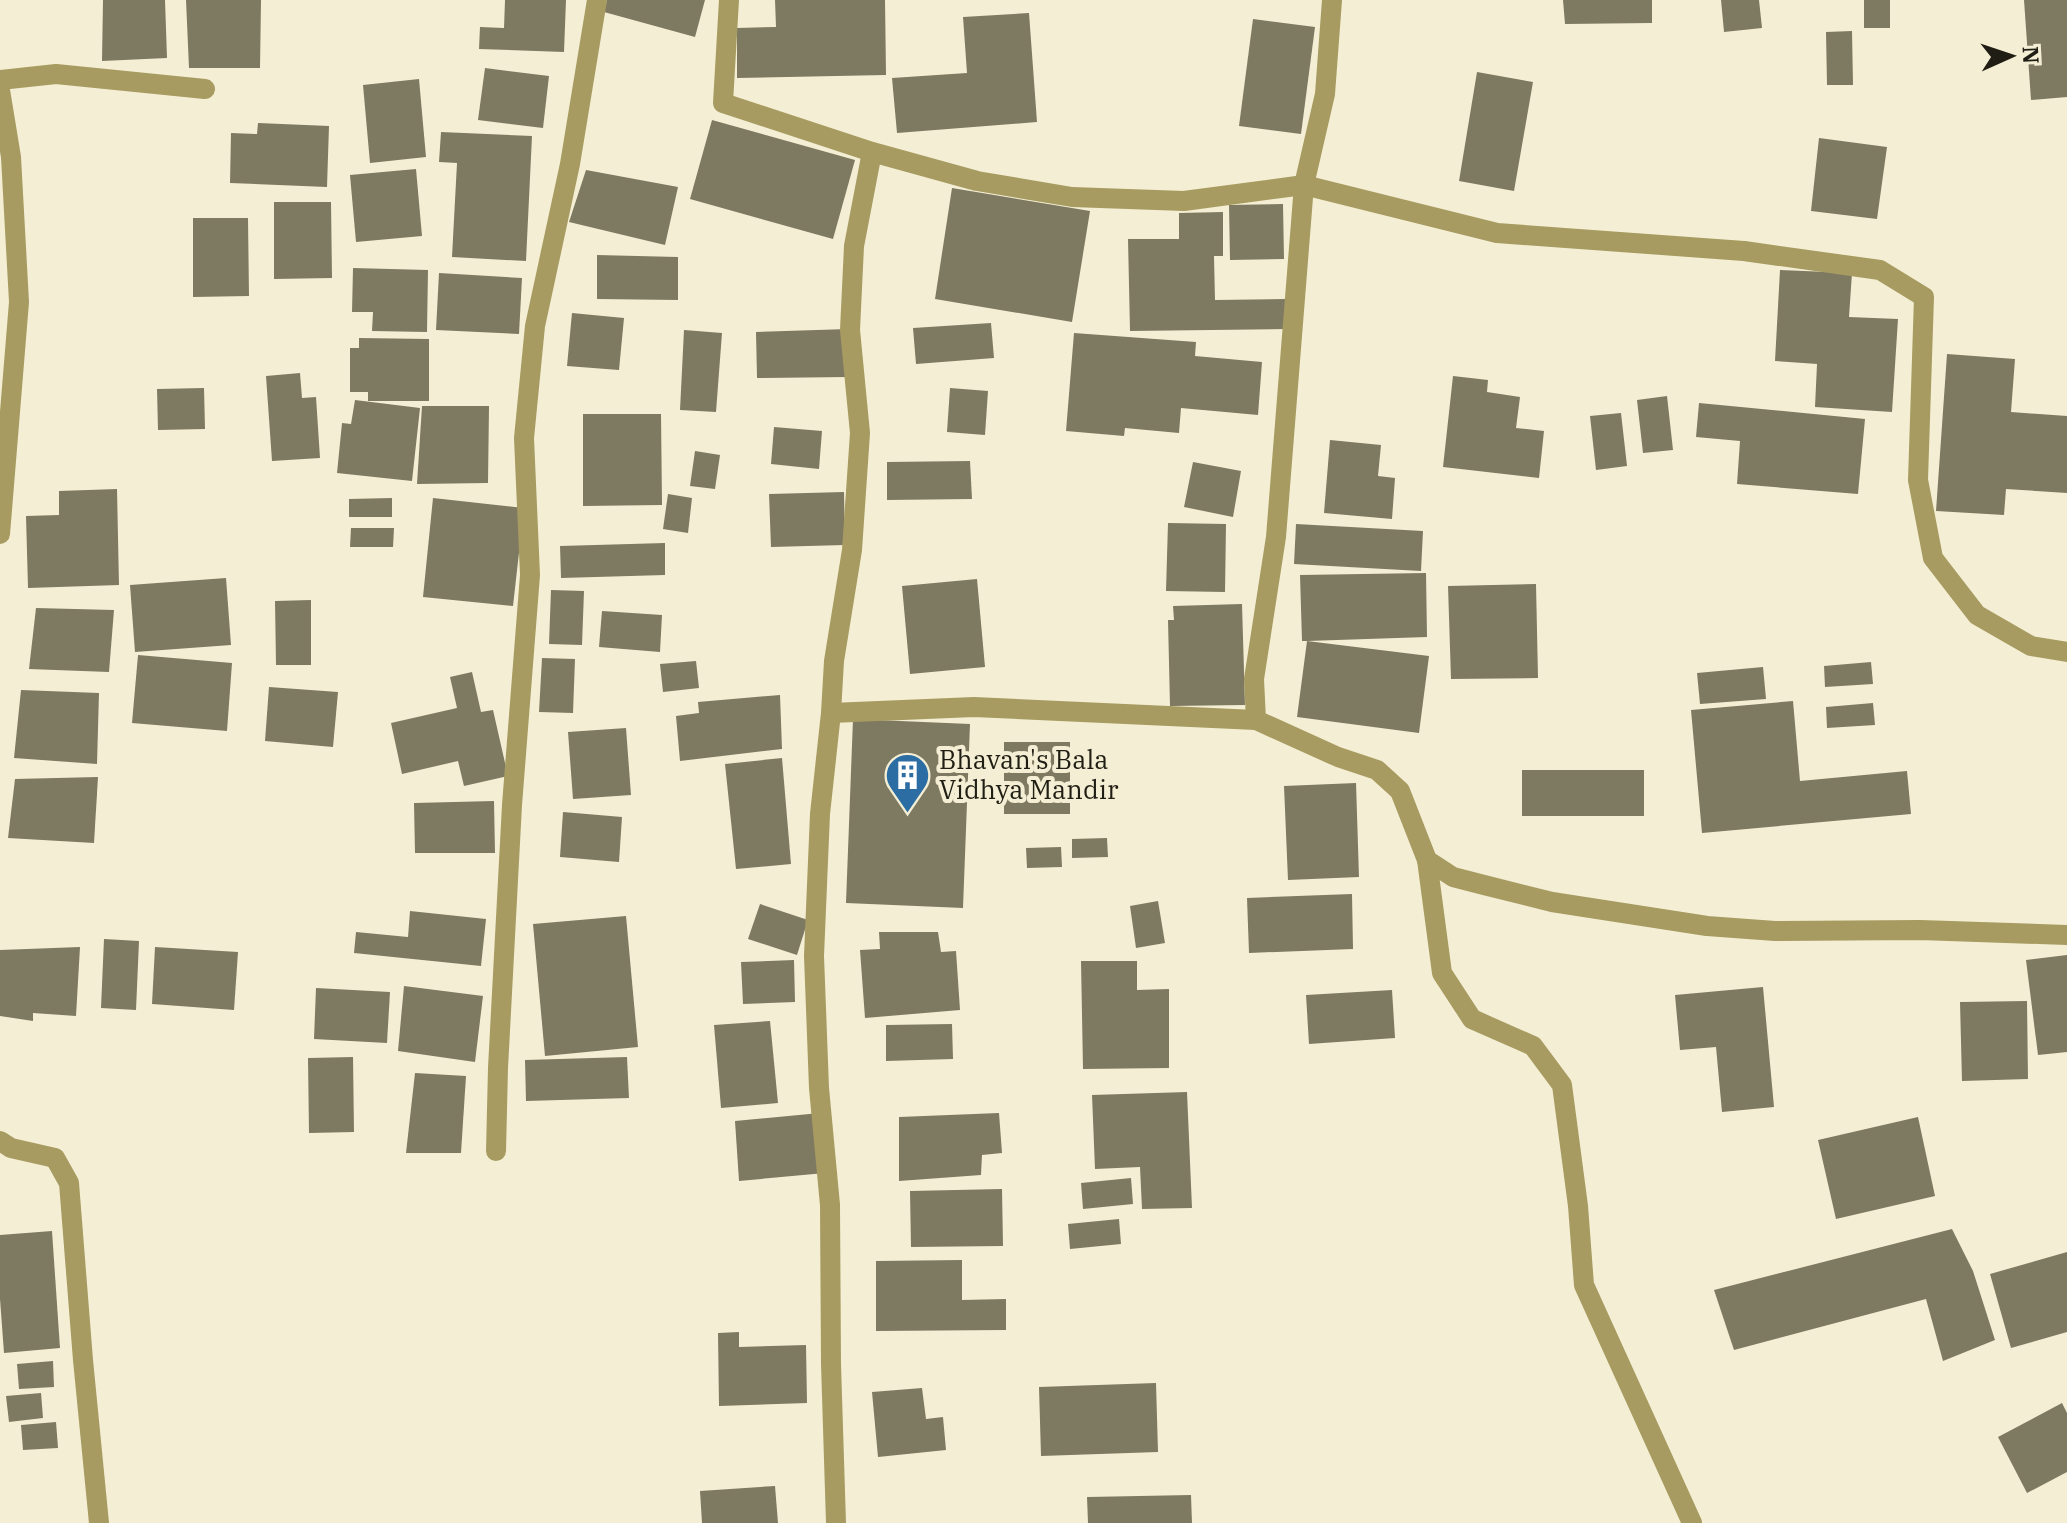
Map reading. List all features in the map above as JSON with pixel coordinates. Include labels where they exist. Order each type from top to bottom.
[{"type":"street","points":[[496,1151],[512,805],[530,575],[524,438],[535,326],[570,164],[597,0]]},
{"type":"street","points":[[729,0],[723,103],[872,152],[977,181],[1072,197],[1184,201],[1304,185],[1497,233],[1744,251],[1880,270],[1924,297],[1918,480],[1933,558],[1977,615],[2031,646],[2067,652]]},
{"type":"street","points":[[1256,720],[1254,679],[1276,537],[1304,185],[1325,94],[1332,0]]},
{"type":"street","points":[[0,80],[56,74],[205,89]]},
{"type":"street","points":[[0,90],[11,157],[19,302],[0,534]]},
{"type":"street","points":[[836,1523],[830,1205],[819,1088],[814,956],[820,814],[834,661],[852,550],[860,433],[850,330],[854,246],[872,152]]},
{"type":"street","points":[[831,713],[974,707],[1256,720],[1338,757],[1377,770],[1400,791],[1427,860],[1442,973],[1472,1019],[1533,1046],[1562,1085],[1578,1206],[1584,1285],[1692,1523]]},
{"type":"street","points":[[1427,860],[1453,877],[1552,902],[1662,921],[1775,931],[1920,930],[2067,935]]},
{"type":"street","points":[[0,1141],[11,1148],[55,1158],[69,1183],[99,1523]]},
{"type":"building","points":[[103,0],[165,0],[167,58],[102,61]]},
{"type":"building","points":[[186,0],[261,0],[260,68],[189,68]]},
{"type":"building","points":[[505,0],[566,0],[564,52],[479,49],[480,27],[504,28]]},
{"type":"building","points":[[607,0],[705,0],[695,37],[604,12]]},
{"type":"building","points":[[775,0],[885,0],[886,75],[737,78],[737,28],[776,27]]},
{"type":"building","points":[[1563,0],[1652,0],[1652,23],[1565,24]]},
{"type":"building","points":[[1721,0],[1759,0],[1762,28],[1724,32]]},
{"type":"building","points":[[1864,0],[1890,0],[1890,28],[1864,28]]},
{"type":"building","points":[[2024,0],[2067,0],[2067,97],[2031,100]]},
{"type":"building","points":[[1029,13],[1037,122],[897,133],[892,78],[967,73],[963,17]]},
{"type":"building","points":[[1253,19],[1315,27],[1301,134],[1239,126]]},
{"type":"building","points":[[1852,31],[1853,85],[1827,85],[1826,32]]},
{"type":"building","points":[[485,68],[549,76],[543,128],[478,120]]},
{"type":"building","points":[[1477,72],[1533,82],[1514,191],[1459,181]]},
{"type":"building","points":[[419,79],[426,157],[370,163],[363,85]]},
{"type":"building","points":[[712,120],[855,160],[833,239],[690,199]]},
{"type":"building","points":[[258,123],[329,126],[327,187],[230,183],[231,133],[257,134]]},
{"type":"building","points":[[441,132],[532,136],[526,261],[452,257],[457,163],[439,162]]},
{"type":"building","points":[[1819,138],[1887,147],[1877,219],[1811,211]]},
{"type":"building","points":[[416,169],[422,236],[356,242],[350,175]]},
{"type":"building","points":[[586,170],[678,187],[665,245],[569,222]]},
{"type":"building","points":[[952,188],[1090,211],[1072,322],[935,299]]},
{"type":"building","points":[[274,202],[331,202],[332,278],[274,279]]},
{"type":"building","points":[[1283,204],[1284,259],[1230,260],[1229,205]]},
{"type":"building","points":[[1223,212],[1223,256],[1214,256],[1215,300],[1287,299],[1287,329],[1130,331],[1128,239],[1179,239],[1179,213]]},
{"type":"building","points":[[193,218],[248,218],[249,296],[193,297]]},
{"type":"building","points":[[597,255],[678,257],[678,300],[597,299]]},
{"type":"building","points":[[353,268],[428,270],[427,332],[372,331],[373,312],[352,312]]},
{"type":"building","points":[[1780,270],[1852,273],[1849,317],[1898,319],[1892,412],[1815,407],[1817,364],[1775,361]]},
{"type":"building","points":[[439,273],[522,278],[519,334],[436,330]]},
{"type":"building","points":[[572,313],[624,318],[619,370],[567,366]]},
{"type":"building","points":[[991,323],[994,358],[916,364],[913,328]]},
{"type":"building","points":[[848,329],[849,377],[757,378],[756,332]]},
{"type":"building","points":[[684,330],[722,333],[716,412],[680,410]]},
{"type":"building","points":[[1074,333],[1196,342],[1195,356],[1262,362],[1258,415],[1181,408],[1179,433],[1125,428],[1124,436],[1066,431]]},
{"type":"building","points":[[359,338],[429,339],[429,401],[368,401],[368,392],[350,392],[350,348],[359,348]]},
{"type":"building","points":[[1947,354],[2015,359],[2011,412],[2067,416],[2067,493],[2006,489],[2004,515],[1936,511]]},
{"type":"building","points":[[300,373],[302,398],[316,397],[320,458],[272,461],[266,376]]},
{"type":"building","points":[[1453,376],[1488,380],[1487,392],[1520,397],[1516,428],[1544,431],[1539,478],[1443,467]]},
{"type":"building","points":[[204,388],[205,429],[158,430],[157,389]]},
{"type":"building","points":[[950,388],[988,391],[985,435],[947,432]]},
{"type":"building","points":[[1667,396],[1673,450],[1643,453],[1637,400]]},
{"type":"building","points":[[355,400],[420,408],[412,481],[337,473],[342,423],[351,424]]},
{"type":"building","points":[[1699,403],[1865,419],[1858,494],[1737,484],[1740,441],[1696,437]]},
{"type":"building","points":[[422,406],[489,406],[488,483],[417,484]]},
{"type":"building","points":[[1621,413],[1627,466],[1596,470],[1590,416]]},
{"type":"building","points":[[583,414],[661,414],[662,505],[583,506]]},
{"type":"building","points":[[774,427],[822,431],[819,469],[771,464]]},
{"type":"building","points":[[1330,440],[1381,445],[1378,476],[1395,478],[1392,519],[1324,513]]},
{"type":"building","points":[[695,451],[720,455],[715,489],[690,486]]},
{"type":"building","points":[[970,461],[972,499],[887,500],[887,462]]},
{"type":"building","points":[[1193,462],[1241,471],[1233,517],[1184,507]]},
{"type":"building","points":[[117,489],[119,585],[28,588],[26,516],[59,515],[59,491]]},
{"type":"building","points":[[844,492],[845,545],[771,547],[769,494]]},
{"type":"building","points":[[668,494],[692,498],[688,533],[663,529]]},
{"type":"building","points":[[392,498],[392,517],[349,517],[349,499]]},
{"type":"building","points":[[433,498],[524,508],[513,606],[423,597]]},
{"type":"building","points":[[1168,523],[1226,524],[1225,592],[1166,591]]},
{"type":"building","points":[[1296,524],[1423,531],[1421,571],[1294,564]]},
{"type":"building","points":[[351,528],[394,528],[393,547],[350,547]]},
{"type":"building","points":[[665,543],[665,575],[561,578],[560,546]]},
{"type":"building","points":[[1426,573],[1427,637],[1302,641],[1300,575]]},
{"type":"building","points":[[226,578],[231,645],[135,652],[130,585]]},
{"type":"building","points":[[977,579],[985,667],[910,674],[902,586]]},
{"type":"building","points":[[1536,584],[1538,678],[1451,679],[1448,586]]},
{"type":"building","points":[[551,590],[584,591],[582,645],[549,644]]},
{"type":"building","points":[[311,600],[311,665],[276,665],[275,601]]},
{"type":"building","points":[[1242,604],[1245,705],[1170,706],[1168,620],[1174,620],[1173,606]]},
{"type":"building","points":[[36,608],[114,610],[109,672],[29,669]]},
{"type":"building","points":[[602,611],[662,615],[660,652],[599,647]]},
{"type":"building","points":[[1307,641],[1429,656],[1419,733],[1297,717]]},
{"type":"building","points":[[138,655],[232,663],[227,731],[132,723]]},
{"type":"building","points":[[542,658],[575,659],[573,713],[539,712]]},
{"type":"building","points":[[696,661],[699,688],[663,692],[660,664]]},
{"type":"building","points":[[1871,662],[1873,684],[1825,687],[1824,666]]},
{"type":"building","points":[[1763,667],[1766,699],[1700,704],[1697,673]]},
{"type":"building","points":[[472,672],[481,712],[493,710],[508,776],[464,786],[458,761],[402,774],[391,723],[457,708],[450,677]]},
{"type":"building","points":[[269,687],[338,692],[333,747],[265,741]]},
{"type":"building","points":[[21,690],[99,693],[97,764],[14,758]]},
{"type":"building","points":[[780,695],[782,749],[680,761],[676,716],[699,713],[698,702]]},
{"type":"building","points":[[1793,701],[1800,781],[1907,771],[1911,814],[1702,833],[1691,710]]},
{"type":"building","points":[[1873,703],[1875,725],[1827,728],[1826,707]]},
{"type":"building","name":"Bhavan's Bala Vidhya Mandir","points":[[853,719],[970,724],[963,908],[846,903]]},
{"type":"building","points":[[626,728],[631,795],[573,799],[568,732]]},
{"type":"building","points":[[1004,742],[1070,742],[1070,814],[1004,814]]},
{"type":"building","points":[[782,758],[791,864],[736,869],[725,764]]},
{"type":"building","points":[[1522,770],[1644,770],[1644,816],[1522,816]]},
{"type":"building","points":[[98,777],[94,843],[8,838],[15,779]]},
{"type":"building","points":[[1356,783],[1359,877],[1288,880],[1284,786]]},
{"type":"building","points":[[494,801],[495,853],[415,853],[414,803]]},
{"type":"building","points":[[563,812],[622,817],[619,862],[560,857]]},
{"type":"building","points":[[1107,838],[1108,857],[1072,858],[1072,839]]},
{"type":"building","points":[[1061,847],[1062,867],[1027,868],[1026,848]]},
{"type":"building","points":[[1352,894],[1353,949],[1249,953],[1247,898]]},
{"type":"building","points":[[1158,901],[1165,943],[1136,948],[1130,906]]},
{"type":"building","points":[[760,904],[808,920],[797,955],[748,939]]},
{"type":"building","points":[[410,911],[486,919],[481,966],[354,953],[356,932],[408,937]]},
{"type":"building","points":[[626,916],[638,1047],[545,1056],[533,924]]},
{"type":"building","points":[[879,932],[938,932],[941,952],[956,951],[960,1010],[865,1018],[860,950],[880,949]]},
{"type":"building","points":[[104,939],[139,941],[136,1010],[101,1008]]},
{"type":"building","points":[[80,947],[76,1016],[33,1013],[33,1021],[0,1016],[0,950]]},
{"type":"building","points":[[155,947],[238,952],[234,1010],[152,1004]]},
{"type":"building","points":[[2067,955],[2067,1052],[2038,1055],[2026,960]]},
{"type":"building","points":[[794,960],[795,1002],[743,1004],[741,962]]},
{"type":"building","points":[[1081,961],[1137,961],[1137,990],[1169,989],[1169,1068],[1083,1069]]},
{"type":"building","points":[[404,986],[483,996],[475,1062],[398,1051]]},
{"type":"building","points":[[1763,987],[1774,1107],[1722,1112],[1716,1047],[1680,1050],[1675,995]]},
{"type":"building","points":[[316,988],[390,992],[387,1043],[314,1039]]},
{"type":"building","points":[[1392,990],[1395,1038],[1309,1044],[1306,995]]},
{"type":"building","points":[[2027,1001],[2028,1079],[1962,1081],[1960,1002]]},
{"type":"building","points":[[770,1021],[778,1103],[721,1108],[714,1025]]},
{"type":"building","points":[[952,1024],[953,1059],[886,1061],[886,1025]]},
{"type":"building","points":[[353,1057],[354,1132],[309,1133],[308,1058]]},
{"type":"building","points":[[627,1057],[629,1098],[526,1101],[525,1060]]},
{"type":"building","points":[[415,1073],[466,1076],[461,1153],[406,1153]]},
{"type":"building","points":[[1187,1092],[1192,1208],[1142,1209],[1140,1167],[1095,1169],[1092,1095]]},
{"type":"building","points":[[820,1113],[825,1173],[739,1181],[735,1121]]},
{"type":"building","points":[[999,1113],[1002,1153],[982,1155],[981,1175],[899,1181],[899,1117]]},
{"type":"building","points":[[1918,1117],[1935,1196],[1836,1219],[1818,1140]]},
{"type":"building","points":[[1131,1178],[1133,1204],[1083,1209],[1081,1183]]},
{"type":"building","points":[[1002,1189],[1003,1246],[911,1247],[910,1191]]},
{"type":"building","points":[[1119,1219],[1121,1244],[1070,1249],[1068,1224]]},
{"type":"building","points":[[1952,1229],[1973,1271],[1995,1340],[1943,1361],[1926,1299],[1734,1350],[1714,1290]]},
{"type":"building","points":[[52,1231],[60,1348],[4,1353],[0,1235]]},
{"type":"building","points":[[2067,1252],[2067,1332],[2011,1348],[1990,1274]]},
{"type":"building","points":[[962,1260],[962,1300],[1006,1299],[1006,1330],[876,1331],[876,1261]]},
{"type":"building","points":[[739,1332],[739,1347],[806,1345],[807,1403],[719,1406],[718,1333]]},
{"type":"building","points":[[53,1361],[54,1387],[19,1389],[17,1364]]},
{"type":"building","points":[[1156,1383],[1158,1452],[1041,1456],[1039,1387]]},
{"type":"building","points":[[922,1388],[926,1419],[943,1417],[946,1450],[878,1457],[872,1392]]},
{"type":"building","points":[[41,1393],[43,1418],[9,1422],[6,1396]]},
{"type":"building","points":[[2062,1403],[2067,1413],[2067,1472],[2027,1493],[1998,1437]]},
{"type":"building","points":[[56,1422],[58,1448],[23,1450],[21,1425]]},
{"type":"building","points":[[775,1486],[778,1523],[702,1523],[700,1491]]},
{"type":"building","points":[[1191,1495],[1192,1523],[1088,1523],[1087,1497]]},
{"type":"place","name":"Bhavan's Bala Vidhya Mandir","points":[[908,814]]}]
